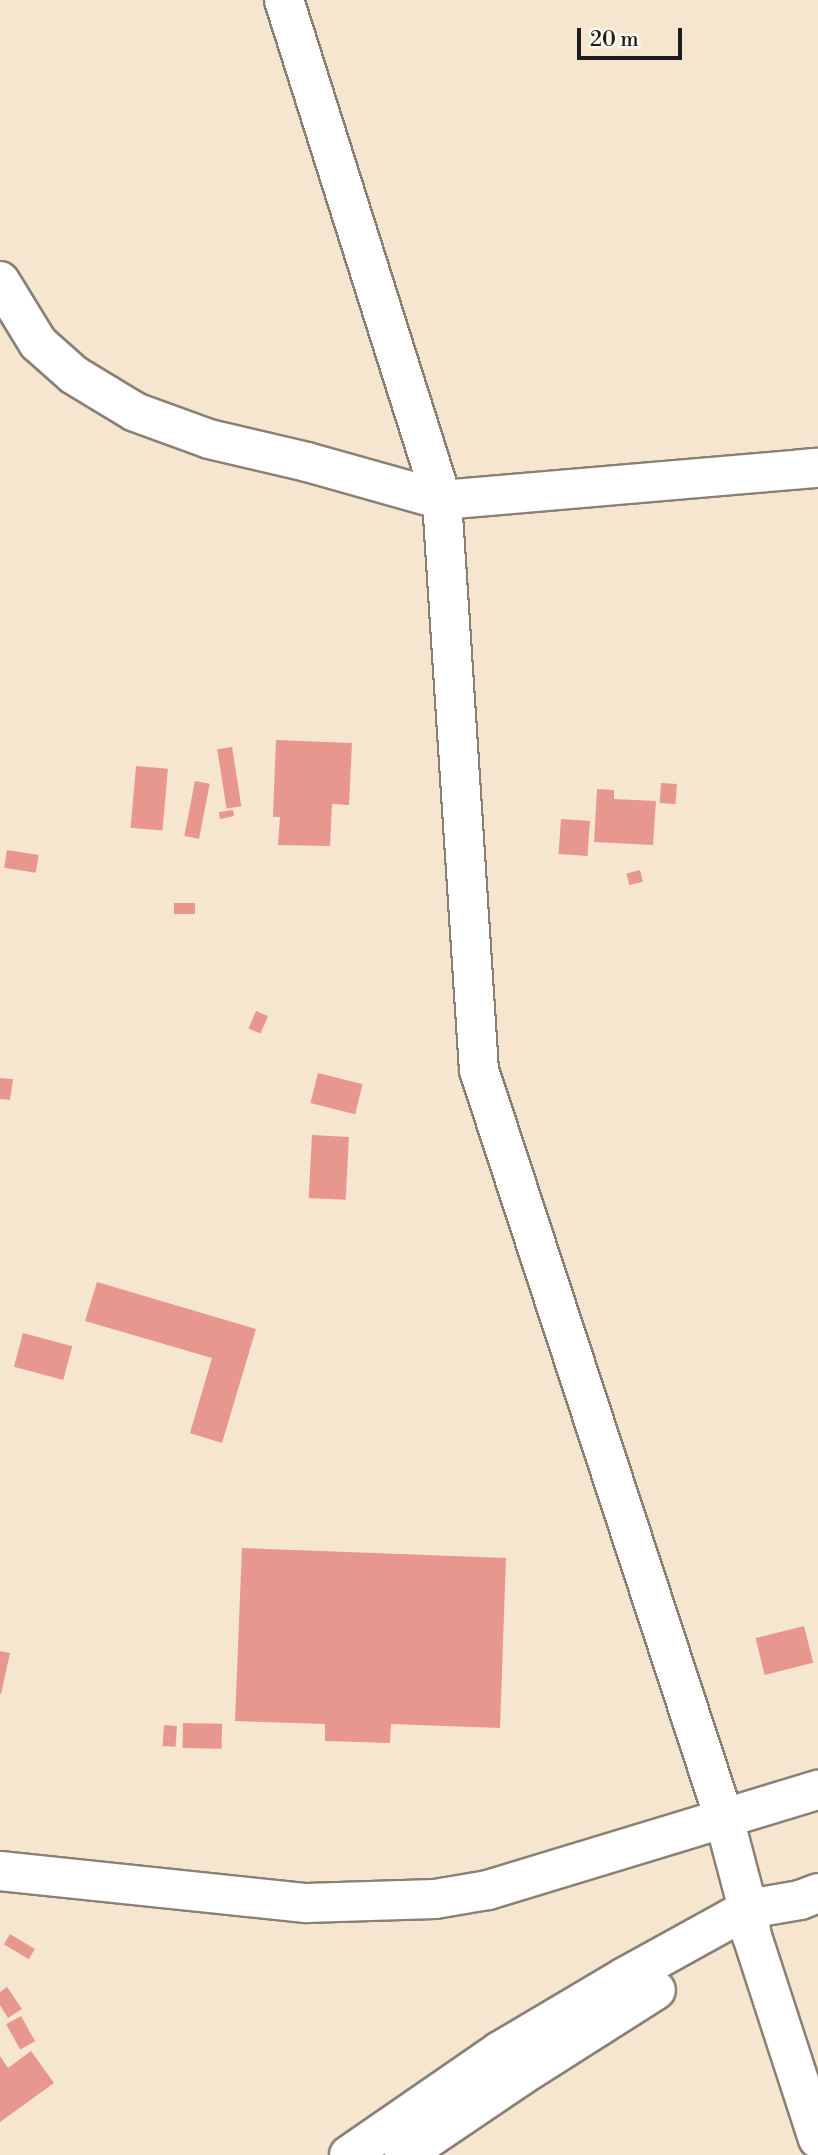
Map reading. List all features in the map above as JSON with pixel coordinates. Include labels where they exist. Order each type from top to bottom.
[{"type":"main road","points":[[284,0],[442,500],[479,1070],[723,1818],[750,1922],[818,2139]]},
{"type":"main road","points":[[0,281],[38,343],[74,375],[135,412],[209,439],[307,462],[442,500],[818,468]]},
{"type":"main road","points":[[0,1871],[306,1903],[435,1899],[488,1890],[818,1790]]},
{"type":"main road","points":[[349,2155],[500,2051],[750,1922],[809,1896]]},
{"type":"main road","points":[[404,2155],[750,1922]]},
{"type":"building","points":[[276,740],[352,743],[349,805],[332,804],[330,846],[278,845],[280,817],[273,817]]},
{"type":"building","points":[[232,747],[241,806],[227,809],[217,749]]},
{"type":"building","points":[[136,766],[168,769],[162,831],[131,828]]},
{"type":"building","points":[[195,781],[210,784],[199,839],[184,836]]},
{"type":"building","points":[[661,783],[677,784],[676,804],[660,803]]},
{"type":"building","points":[[597,789],[614,790],[614,799],[656,801],[653,845],[594,842]]},
{"type":"building","points":[[233,810],[234,816],[220,819],[219,812]]},
{"type":"building","points":[[561,819],[590,821],[587,856],[559,854]]},
{"type":"building","points":[[7,850],[39,855],[36,873],[4,868]]},
{"type":"building","points":[[640,870],[643,882],[629,885],[626,873]]},
{"type":"building","points":[[174,903],[195,903],[195,914],[174,914]]},
{"type":"building","points":[[256,1011],[268,1016],[261,1034],[249,1028]]},
{"type":"building","points":[[318,1073],[363,1084],[355,1114],[311,1103]]},
{"type":"building","points":[[0,1078],[13,1079],[10,1100],[0,1099]]},
{"type":"building","points":[[312,1135],[349,1137],[346,1200],[309,1198]]},
{"type":"building","points":[[97,1282],[256,1329],[222,1443],[190,1433],[212,1358],[85,1321]]},
{"type":"building","points":[[23,1333],[72,1346],[63,1380],[14,1367]]},
{"type":"building","points":[[242,1548],[506,1558],[500,1728],[391,1724],[390,1743],[325,1741],[325,1724],[235,1721]]},
{"type":"building","points":[[804,1626],[813,1663],[765,1675],[755,1638]]},
{"type":"building","points":[[0,1651],[10,1653],[1,1694],[0,1694]]},
{"type":"building","points":[[183,1723],[222,1724],[222,1749],[183,1748]]},
{"type":"building","points":[[164,1725],[177,1726],[176,1747],[163,1746]]},
{"type":"building","points":[[10,1934],[35,1949],[29,1959],[4,1944]]},
{"type":"building","points":[[7,1987],[22,2009],[8,2018],[0,2005],[0,1992]]},
{"type":"building","points":[[21,2016],[35,2041],[20,2050],[6,2024]]},
{"type":"building","points":[[31,2051],[54,2083],[0,2122],[0,2056],[8,2068]]}]
